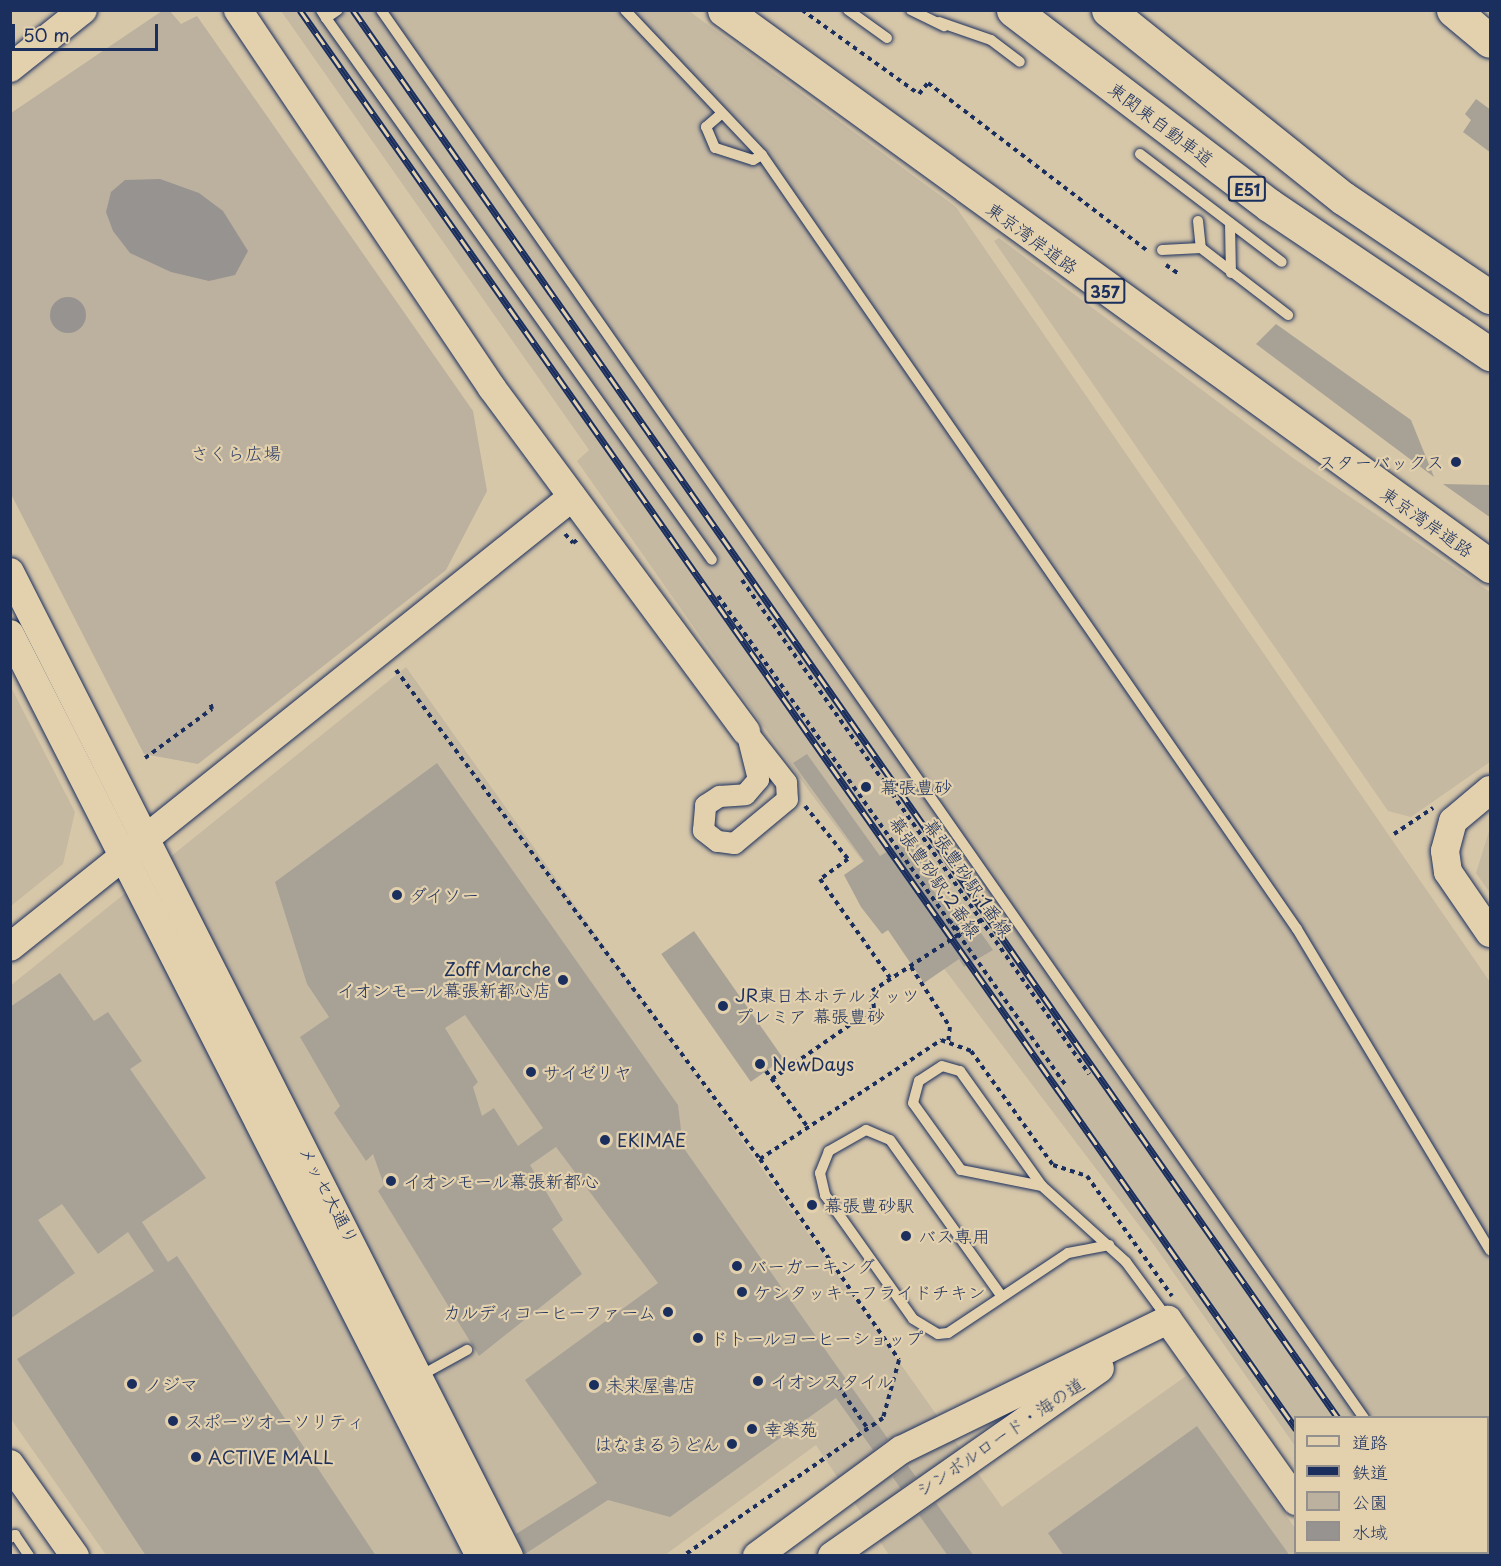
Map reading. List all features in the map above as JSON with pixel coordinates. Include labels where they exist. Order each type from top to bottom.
[{"type":"highway","name":"東京湾岸道路","points":[[724,10],[1490,566]]},
{"type":"highway","name":"東関東自動車道","points":[[1013,10],[1269,205],[1491,354]]},
{"type":"highway","points":[[1108,10],[1343,198],[1491,297]]},
{"type":"highway","points":[[1453,10],[1491,41]]},
{"type":"street","points":[[10,68],[83,10]]},
{"type":"street","points":[[238,10],[421,286],[572,496],[786,782],[788,799],[734,843],[717,841],[703,830],[705,806],[719,796],[745,794],[758,779],[746,731]]},
{"type":"street","points":[[10,947],[145,836],[572,496]]},
{"type":"street","name":"メッセ大通り","points":[[10,572],[509,1556]]},
{"type":"street","name":"メッセ大通り","points":[[10,634],[122,855],[149,898],[480,1556]]},
{"type":"street","points":[[1491,790],[1453,821],[1445,851],[1448,872],[1491,933]]},
{"type":"street","points":[[757,1556],[901,1450],[1168,1320],[1294,1498]]},
{"type":"street","name":"シンボルロード・海の道","points":[[832,1556],[1168,1320]]},
{"type":"street","points":[[10,1464],[75,1556]]},
{"type":"lane","points":[[338,10],[324,14],[712,560]]},
{"type":"lane","points":[[381,10],[1363,1416]]},
{"type":"lane","points":[[625,10],[762,155],[1298,929],[1491,1250]]},
{"type":"lane","points":[[848,10],[887,38]]},
{"type":"lane","points":[[912,10],[991,40],[1020,62]]},
{"type":"lane","points":[[939,22],[952,32]]},
{"type":"lane","points":[[722,113],[706,126],[715,148],[743,158],[762,155]]},
{"type":"lane","points":[[1140,154],[1282,262]]},
{"type":"lane","points":[[1198,221],[1201,249],[1288,315]]},
{"type":"lane","points":[[1230,223],[1231,273]]},
{"type":"lane","points":[[1158,255],[1201,249]]},
{"type":"lane","points":[[1042,1186],[962,1170],[913,1103],[919,1081],[942,1066],[960,1071],[1042,1186],[1109,1245],[1168,1320]]},
{"type":"lane","points":[[1000,1294],[890,1140],[866,1130],[829,1151],[820,1173],[825,1195],[926,1330],[948,1333],[1000,1294],[1068,1253],[1109,1245]]},
{"type":"lane","points":[[419,1376],[467,1350]]},
{"type":"lane","points":[[12,1534],[29,1556]]},
{"type":"path","points":[[802,10],[919,94],[928,83],[1158,255],[1179,274]]},
{"type":"path","name":"幕張豊砂駅;1番線","points":[[742,580],[1089,1074]]},
{"type":"path","name":"幕張豊砂駅;2番線","points":[[718,596],[1067,1087]]},
{"type":"path","points":[[396,670],[753,1150],[898,1360],[883,1418],[683,1556]]},
{"type":"path","points":[[145,758],[212,709],[210,702]]},
{"type":"path","points":[[805,805],[848,859],[820,879],[890,978]]},
{"type":"path","points":[[949,920],[962,934]]},
{"type":"path","points":[[771,1079],[874,1008],[872,991],[981,920]]},
{"type":"path","points":[[911,967],[950,1027],[948,1043]]},
{"type":"path","points":[[766,1071],[807,1126]]},
{"type":"path","points":[[838,1386],[868,1429]]},
{"type":"shaded area","points":[[281,11],[689,11],[956,207],[1490,982],[1490,1555],[1373,1555],[1489,1554],[1489,1416],[1294,1416],[1294,1445],[1154,1245],[809,791],[577,461],[589,450]]},
{"type":"shaded area","points":[[999,238],[1293,458],[1490,592],[1490,762],[1411,817],[1388,811],[994,241]]},
{"type":"shaded area","name":"イオンモール幕張新都心","points":[[406,667],[1002,1507],[1186,1376],[1294,1527],[1294,1554],[1316,1555],[889,1555],[816,1445],[665,1555],[106,1555],[11,1419],[10,986]]},
{"type":"shaded area","points":[[10,685],[75,812],[63,864],[11,906]]},
{"type":"shaded area","points":[[1490,828],[1490,893],[1476,873]]},
{"type":"green space","name":"さくら広場","points":[[162,11],[170,11],[181,24],[197,16],[473,411],[487,491],[446,570],[198,764],[144,754],[11,494],[11,113]]},
{"type":"water","points":[[160,179],[199,193],[223,211],[248,251],[235,275],[209,281],[171,272],[130,253],[113,231],[106,212],[111,192],[125,180]]},
{"type":"water","points":[[68,297],[80,303],[86,315],[80,327],[68,333],[56,327],[50,315],[56,303]]},
{"type":"building","points":[[1476,99],[1491,110],[1491,153],[1463,132],[1471,120],[1465,114]]},
{"type":"building","points":[[1276,324],[1411,420],[1434,477],[1256,344]]},
{"type":"building","points":[[1443,484],[1491,485],[1491,518]]},
{"type":"building","name":"幕張豊砂","points":[[807,754],[880,856],[913,836],[935,870],[931,887],[946,908],[958,900],[993,950],[964,967],[959,959],[924,983],[888,930],[882,934],[861,907],[844,875],[864,861],[793,763]]},
{"type":"building","name":"EKIMAE","points":[[437,763],[678,1105],[683,1147],[888,1439],[873,1450],[836,1398],[670,1517],[608,1500],[525,1554],[516,1534],[597,1483],[525,1380],[658,1283],[556,1147],[530,1165],[563,1220],[552,1229],[582,1274],[479,1356],[378,1191],[384,1185],[373,1154],[366,1161],[334,1113],[340,1106],[300,1037],[329,1017],[307,984],[275,882]],"holes":[[[465,1015],[543,1128],[518,1146],[494,1108],[482,1116],[473,1087],[478,1082],[445,1028]]]},
{"type":"building","name":"JR東日本ホテルメッツ プレミア 幕張豊砂","points":[[694,931],[783,1059],[751,1082],[661,954]]},
{"type":"building","name":"ACTIVE MALL","points":[[60,973],[94,1021],[108,1012],[142,1061],[130,1069],[206,1178],[142,1222],[168,1262],[177,1256],[376,1556],[146,1556],[17,1359],[154,1271],[128,1232],[98,1254],[62,1204],[38,1220],[75,1273],[10,1319],[10,1007]]},
{"type":"building","points":[[1197,1426],[1290,1556],[1064,1556],[1048,1533]]},
{"type":"building","points":[[908,1466],[916,1477],[901,1488],[893,1477]]},
{"type":"building","points":[[936,1503],[974,1556],[948,1556],[919,1515]]},
{"type":"railway","points":[[300,10],[1294,1426]]},
{"type":"railway","points":[[353,10],[1337,1416]]},
{"type":"place","name":"スターバックス","points":[[1456,462]]},
{"type":"place","name":"幕張豊砂","points":[[866,787]]},
{"type":"place","name":"ダイソー","points":[[397,895]]},
{"type":"place","name":"Zoff Marche イオンモール幕張新都心店","points":[[563,980]]},
{"type":"place","name":"JR東日本ホテルメッツ プレミア 幕張豊砂","points":[[723,1006]]},
{"type":"place","name":"NewDays","points":[[760,1064]]},
{"type":"place","name":"サイゼリヤ","points":[[531,1072]]},
{"type":"place","name":"EKIMAE","points":[[605,1140]]},
{"type":"place","name":"イオンモール幕張新都心","points":[[391,1181]]},
{"type":"place","name":"幕張豊砂駅","points":[[812,1205]]},
{"type":"place","name":"バス専用","points":[[906,1236]]},
{"type":"place","name":"バーガーキング","points":[[737,1266]]},
{"type":"place","name":"ケンタッキーフライドチキン","points":[[742,1292]]},
{"type":"place","name":"カルディコーヒーファーム","points":[[668,1312]]},
{"type":"place","name":"ドトールコーヒーショップ","points":[[698,1338]]},
{"type":"place","name":"イオンスタイル","points":[[758,1381]]},
{"type":"place","name":"ノジマ","points":[[132,1384]]},
{"type":"place","name":"未来屋書店","points":[[594,1385]]},
{"type":"place","name":"スポーツオーソリティ","points":[[173,1421]]},
{"type":"place","name":"幸楽苑","points":[[752,1429]]},
{"type":"place","name":"はなまるうどん","points":[[732,1444]]},
{"type":"place","name":"ACTIVE MALL","points":[[196,1457]]}]
